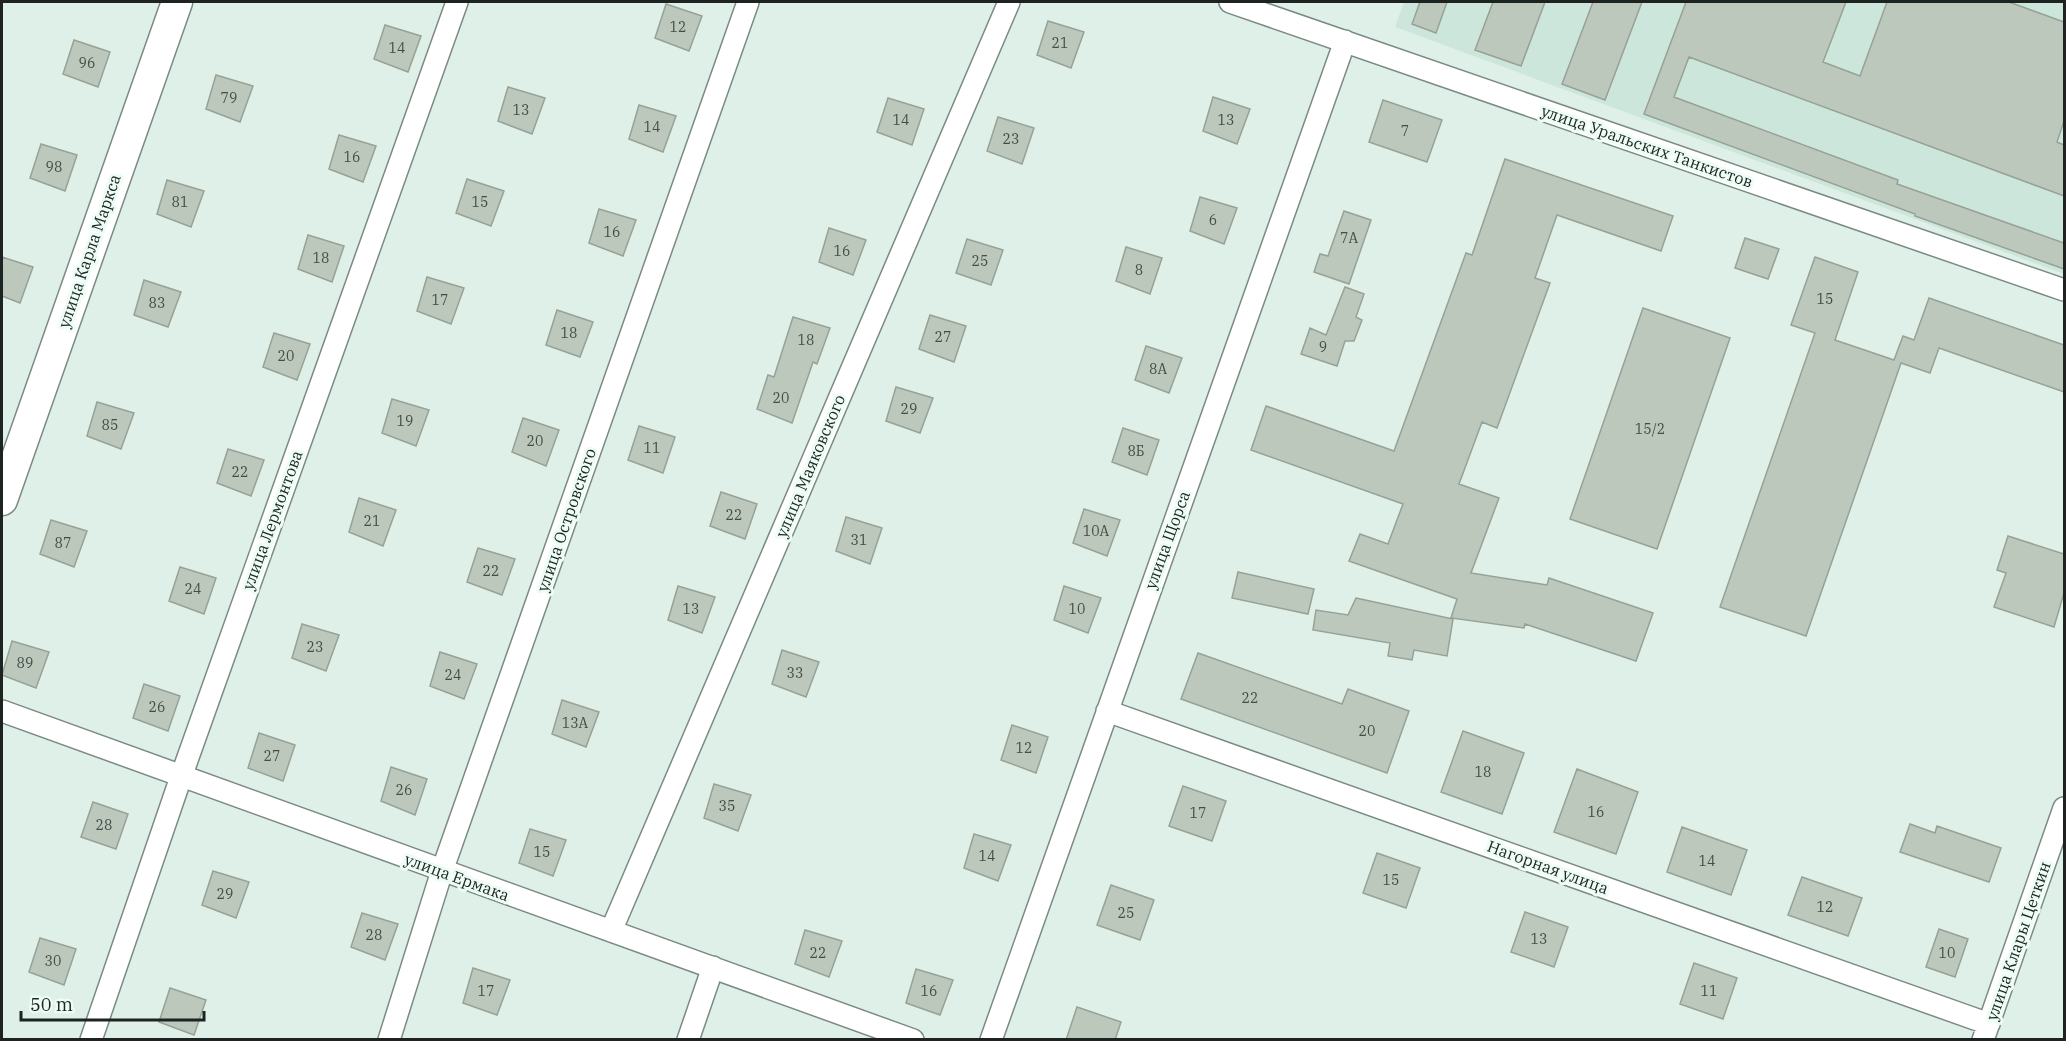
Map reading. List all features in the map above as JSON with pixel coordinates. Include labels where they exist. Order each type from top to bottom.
[{"type":"main road","name":"улица Карла Маркса","points":[[2,500],[177,2]]},
{"type":"street","name":"улица Лермонтова","points":[[91,1040],[181,777],[457,2]]},
{"type":"street","name":"улица Островского","points":[[389,1040],[442,871],[748,2]]},
{"type":"street","name":"улица Маяковского","points":[[610,931],[1009,2]]},
{"type":"street","name":"улица Уральских Танкистов","points":[[1230,2],[2064,290]]},
{"type":"street","name":"улица Щорса","points":[[991,1040],[1345,41]]},
{"type":"street","name":"улица Ермака","points":[[2,711],[913,1040]]},
{"type":"street","name":"Нагорная улица","points":[[1107,711],[1986,1032]]},
{"type":"street","name":"улица Клары Цеткин","points":[[1986,1032],[2064,808]]},
{"type":"street","points":[[688,1040],[713,968]]},
{"type":"shaded area","points":[[1404,2],[2064,2],[2064,274],[1395,27]]},
{"type":"building","points":[[1420,2],[1447,2],[1436,33],[1412,24]]},
{"type":"building","points":[[1493,2],[1545,2],[1521,66],[1475,50]]},
{"type":"building","points":[[1593,2],[1642,2],[1605,100],[1562,84]]},
{"type":"building","points":[[1686,2],[1846,2],[1823,62],[1860,76],[1887,2],[2009,2],[2064,22],[2064,121],[2057,142],[2064,145],[2064,196],[1689,57],[1674,97],[1898,180],[1897,184],[2064,243],[2064,269],[1915,216],[1915,214],[1644,114]]},
{"type":"building","points":[[666,4],[702,16],[689,51],[655,38]]},
{"type":"building","points":[[1048,21],[1084,32],[1071,68],[1037,55]]},
{"type":"building","points":[[385,25],[421,36],[408,72],[374,59]]},
{"type":"building","points":[[74,40],[110,52],[98,87],[63,74]]},
{"type":"building","points":[[216,75],[253,86],[240,122],[206,109]]},
{"type":"building","points":[[508,87],[545,98],[532,134],[498,121]]},
{"type":"building","points":[[1213,97],[1250,109],[1237,144],[1203,131]]},
{"type":"building","points":[[888,98],[924,109],[912,145],[877,132]]},
{"type":"building","points":[[1383,100],[1442,120],[1427,162],[1369,142]]},
{"type":"building","points":[[639,105],[676,116],[663,152],[629,139]]},
{"type":"building","points":[[998,117],[1034,128],[1022,164],[987,151]]},
{"type":"building","points":[[339,135],[376,146],[363,182],[329,169]]},
{"type":"building","points":[[41,144],[77,155],[65,191],[30,178]]},
{"type":"building","points":[[1505,159],[1673,216],[1661,251],[1557,215],[1535,278],[1550,283],[1497,428],[1482,422],[1459,484],[1499,498],[1471,573],[1547,585],[1549,578],[1653,613],[1636,661],[1525,624],[1524,628],[1451,618],[1457,599],[1349,561],[1360,534],[1388,544],[1403,504],[1251,450],[1266,406],[1394,451],[1466,253],[1472,255]]},
{"type":"building","points":[[467,179],[504,191],[491,226],[456,213]]},
{"type":"building","points":[[167,180],[204,191],[191,227],[157,214]]},
{"type":"building","points":[[1200,197],[1237,208],[1224,244],[1190,231]]},
{"type":"building","points":[[599,209],[636,220],[623,256],[589,243]]},
{"type":"building","points":[[1344,211],[1371,220],[1349,284],[1314,272],[1320,254],[1328,256]]},
{"type":"building","points":[[829,228],[866,240],[853,275],[819,262]]},
{"type":"building","points":[[308,235],[344,246],[332,282],[298,269]]},
{"type":"building","points":[[1745,238],[1779,249],[1768,279],[1735,268]]},
{"type":"building","points":[[967,239],[1003,250],[991,285],[956,273]]},
{"type":"building","points":[[1126,247],[1162,258],[1150,294],[1116,281]]},
{"type":"building","points":[[2,257],[33,267],[20,303],[2,296]]},
{"type":"building","points":[[1815,257],[1858,272],[1835,340],[1894,360],[1903,336],[1914,340],[1929,298],[2064,345],[2064,392],[1939,348],[1930,373],[1901,363],[1806,636],[1720,607],[1815,333],[1791,325]]},
{"type":"building","points":[[427,277],[464,288],[451,324],[417,311]]},
{"type":"building","points":[[144,280],[181,292],[168,327],[134,315]]},
{"type":"building","points":[[1345,287],[1364,294],[1356,317],[1362,320],[1354,341],[1345,341],[1337,366],[1301,354],[1310,328],[1326,335]]},
{"type":"building","points":[[1643,308],[1730,338],[1657,549],[1570,519]]},
{"type":"building","points":[[557,310],[593,322],[580,357],[546,345]]},
{"type":"building","points":[[930,315],[966,326],[954,362],[919,349]]},
{"type":"building","points":[[793,317],[830,328],[817,364],[813,362],[792,423],[757,409],[768,375],[774,377]]},
{"type":"building","points":[[274,333],[310,344],[297,380],[263,367]]},
{"type":"building","points":[[1146,346],[1182,358],[1169,393],[1135,380]]},
{"type":"building","points":[[896,387],[933,398],[920,433],[886,421]]},
{"type":"building","points":[[392,399],[429,410],[416,446],[382,433]]},
{"type":"building","points":[[97,402],[134,413],[121,449],[87,436]]},
{"type":"building","points":[[523,418],[559,430],[546,466],[512,452]]},
{"type":"building","points":[[639,426],[675,437],[663,473],[628,460]]},
{"type":"building","points":[[1123,428],[1159,440],[1147,475],[1112,462]]},
{"type":"building","points":[[228,449],[264,460],[251,496],[217,483]]},
{"type":"building","points":[[721,492],[757,504],[745,539],[710,526]]},
{"type":"building","points":[[359,498],[396,510],[383,546],[349,532]]},
{"type":"building","points":[[1084,509],[1120,520],[1107,556],[1073,543]]},
{"type":"building","points":[[846,517],[882,528],[870,564],[836,551]]},
{"type":"building","points":[[51,520],[87,531],[74,567],[40,554]]},
{"type":"building","points":[[2008,536],[2064,554],[2064,593],[2054,627],[1994,607],[2006,573],[1997,570]]},
{"type":"building","points":[[478,548],[515,559],[502,595],[467,582]]},
{"type":"building","points":[[180,567],[216,578],[204,614],[169,601]]},
{"type":"building","points":[[1238,572],[1314,589],[1308,614],[1232,598]]},
{"type":"building","points":[[678,586],[715,597],[702,633],[668,620]]},
{"type":"building","points":[[1064,586],[1101,598],[1088,633],[1054,620]]},
{"type":"building","points":[[1356,598],[1453,619],[1447,656],[1414,650],[1412,660],[1388,656],[1390,643],[1313,630],[1316,610],[1348,615]]},
{"type":"building","points":[[302,624],[339,635],[326,671],[292,658]]},
{"type":"building","points":[[12,641],[49,652],[36,688],[2,675]]},
{"type":"building","points":[[782,650],[819,662],[806,697],[772,684]]},
{"type":"building","points":[[440,652],[477,664],[464,699],[430,686]]},
{"type":"building","points":[[1198,653],[1342,704],[1348,689],[1409,711],[1387,773],[1181,699]]},
{"type":"building","points":[[144,684],[180,696],[168,731],[133,718]]},
{"type":"building","points":[[562,700],[599,712],[586,747],[552,734]]},
{"type":"building","points":[[1012,725],[1048,737],[1036,773],[1001,760]]},
{"type":"building","points":[[1463,731],[1524,753],[1502,814],[1441,792]]},
{"type":"building","points":[[259,733],[295,745],[283,781],[248,768]]},
{"type":"building","points":[[391,767],[427,779],[415,815],[381,801]]},
{"type":"building","points":[[1577,769],[1638,792],[1616,854],[1554,832]]},
{"type":"building","points":[[714,784],[751,795],[738,831],[704,818]]},
{"type":"building","points":[[1183,786],[1226,801],[1212,841],[1169,826]]},
{"type":"building","points":[[93,802],[128,814],[116,849],[81,837]]},
{"type":"building","points":[[1910,824],[1935,833],[1937,826],[2001,848],[1989,882],[1900,852]]},
{"type":"building","points":[[1682,827],[1747,850],[1731,895],[1667,872]]},
{"type":"building","points":[[530,829],[566,840],[553,876],[519,863]]},
{"type":"building","points":[[974,834],[1011,845],[998,881],[964,868]]},
{"type":"building","points":[[1377,853],[1420,868],[1406,908],[1363,893]]},
{"type":"building","points":[[213,871],[249,882],[236,918],[202,905]]},
{"type":"building","points":[[1802,877],[1862,898],[1848,936],[1788,915]]},
{"type":"building","points":[[1111,885],[1154,900],[1140,940],[1097,925]]},
{"type":"building","points":[[1525,912],[1568,927],[1554,967],[1511,952]]},
{"type":"building","points":[[362,913],[398,924],[385,960],[351,947]]},
{"type":"building","points":[[1939,929],[1968,939],[1955,977],[1926,967]]},
{"type":"building","points":[[805,930],[842,941],[829,977],[795,964]]},
{"type":"building","points":[[40,938],[76,949],[64,985],[29,972]]},
{"type":"building","points":[[1694,963],[1737,978],[1723,1019],[1680,1004]]},
{"type":"building","points":[[473,968],[510,980],[497,1015],[463,1003]]},
{"type":"building","points":[[916,969],[953,980],[940,1015],[906,1003]]},
{"type":"building","points":[[170,988],[206,1000],[194,1035],[159,1022]]},
{"type":"building","points":[[1077,1007],[1121,1022],[1115,1040],[1066,1040]]}]
